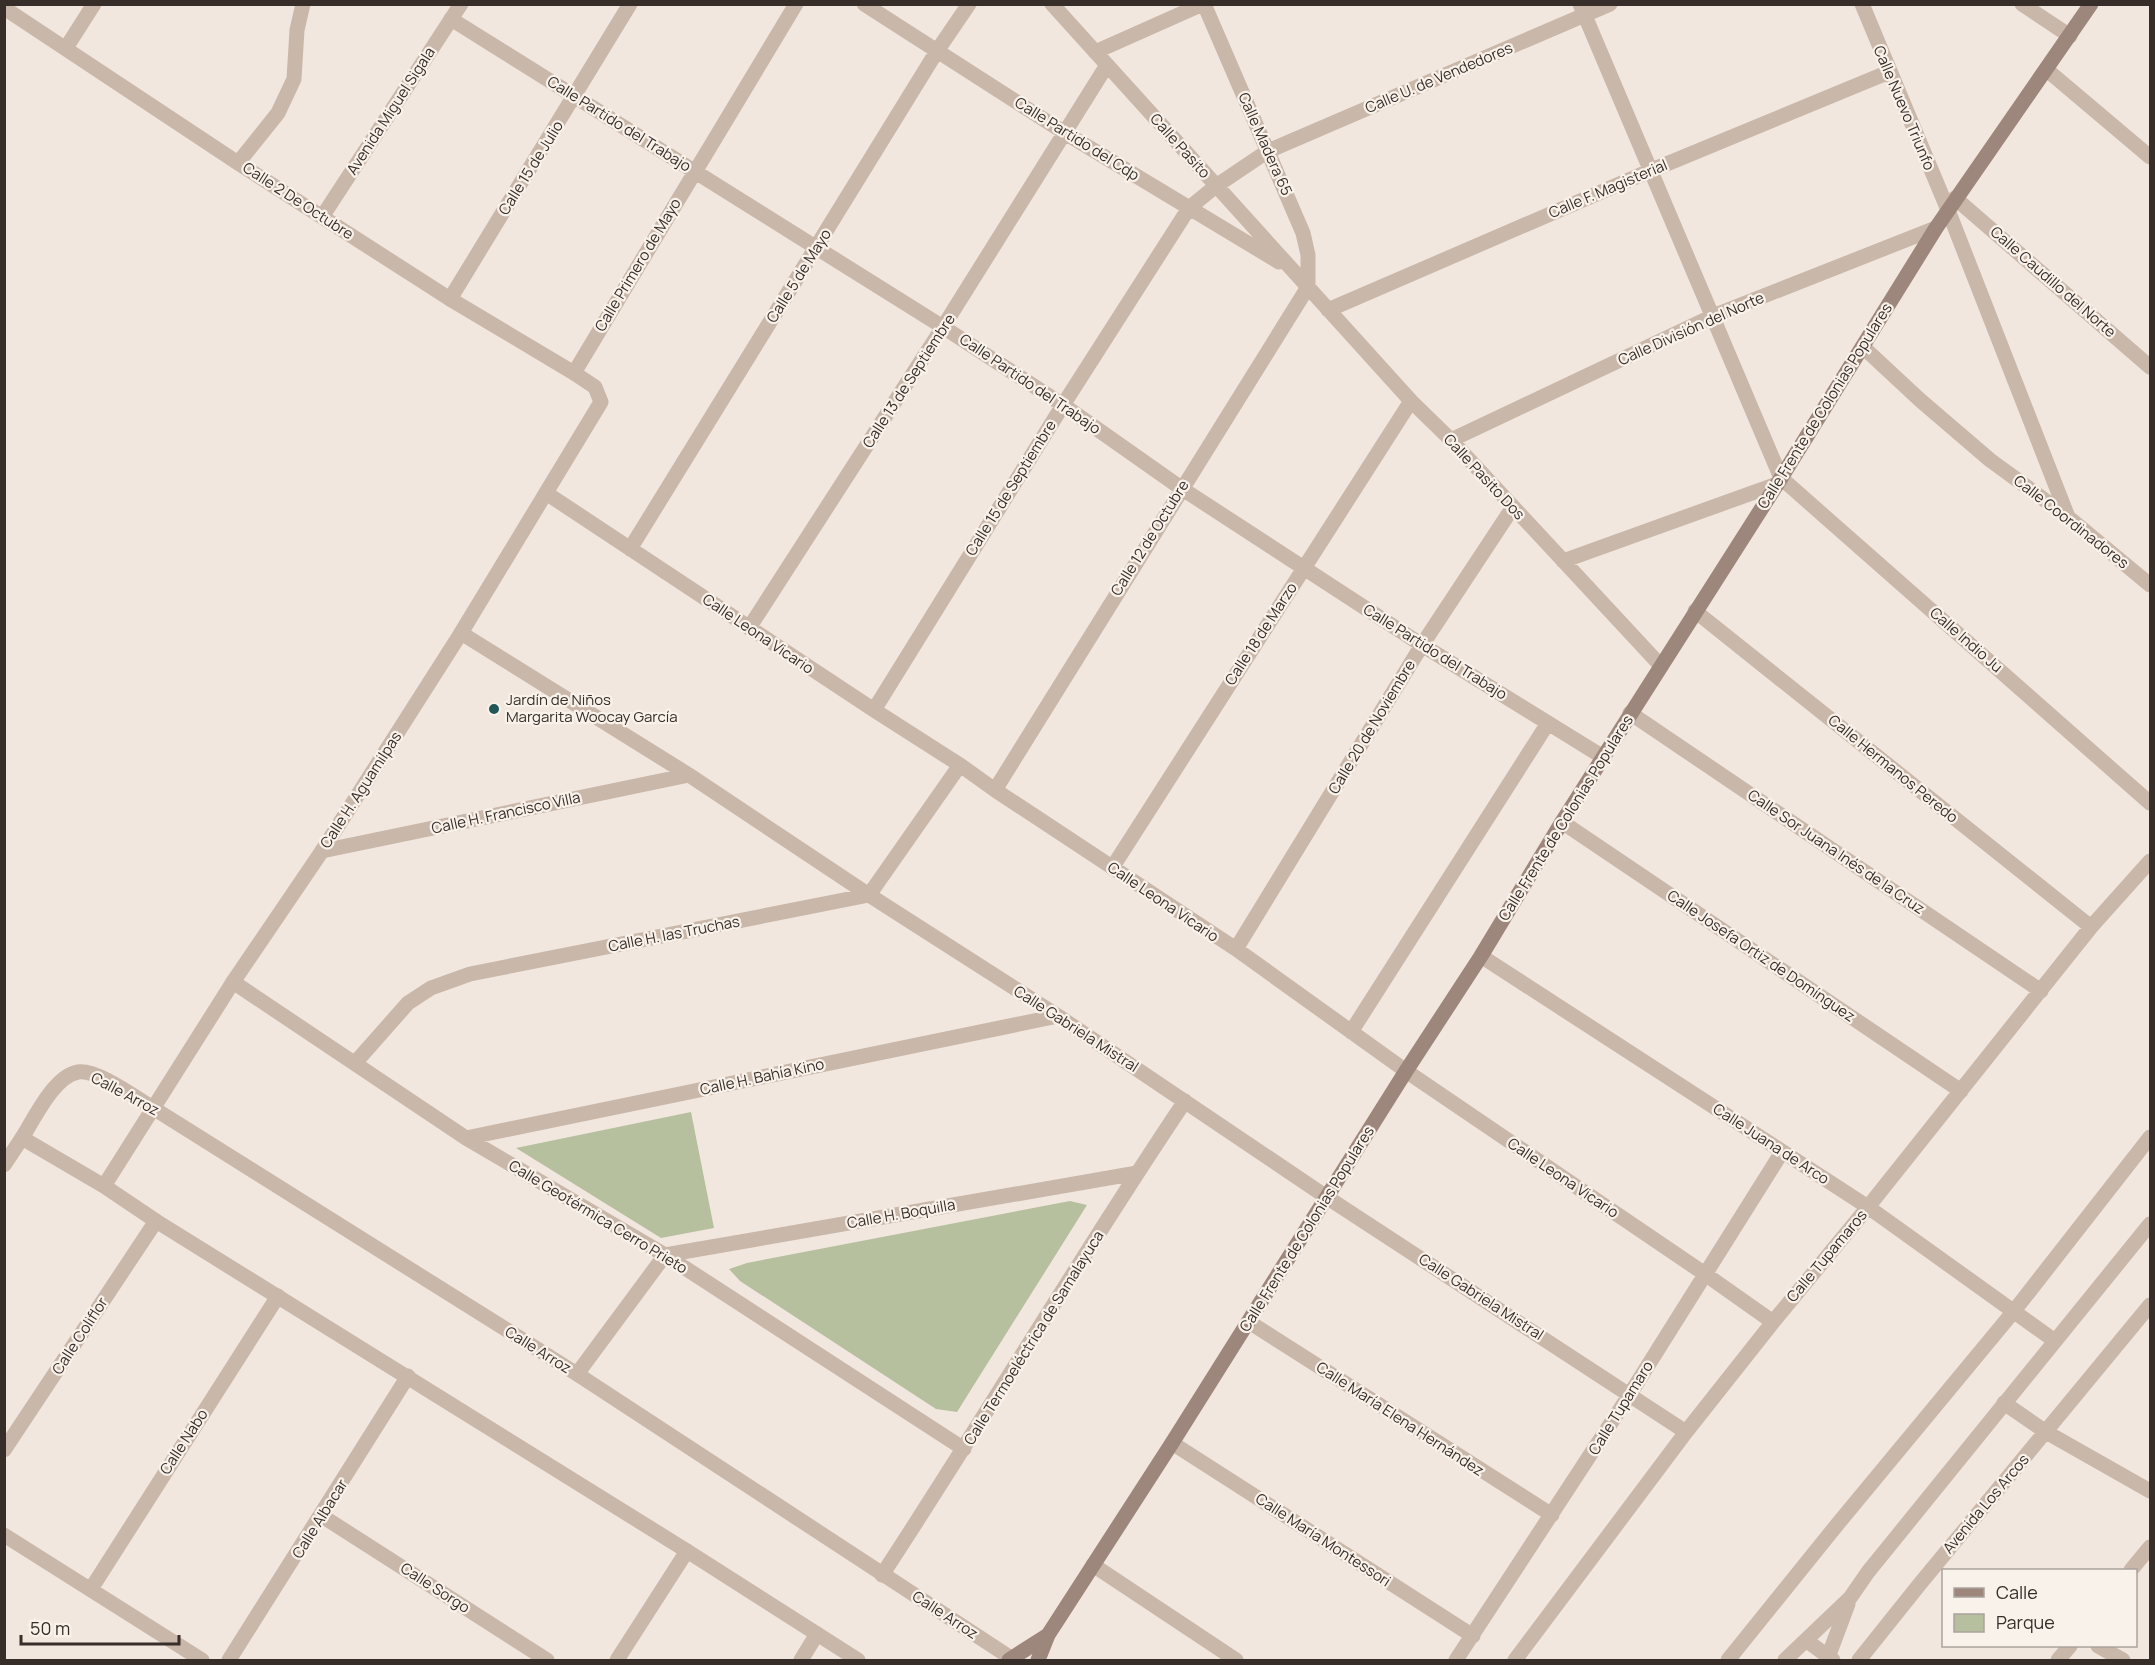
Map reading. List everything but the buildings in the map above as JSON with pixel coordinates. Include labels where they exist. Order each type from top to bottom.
[{"type":"main road","name":"Calle Frente de Colonias Populares","points":[[1038,1660],[1048,1635],[1481,956],[1630,713],[1779,481],[1936,228],[2091,4]]},
{"type":"main road","name":"Calle Frente de Colonias Populares","points":[[1011,1660],[1048,1635]]},
{"type":"street","points":[[66,48],[94,4]]},
{"type":"street","points":[[238,163],[278,113],[294,79],[297,30],[303,4]]},
{"type":"street","name":"Avenida Miguel Sigala","points":[[322,217],[461,4]]},
{"type":"street","name":"Calle 15 de Julio","points":[[450,299],[630,4]]},
{"type":"street","name":"Calle Primero de Mayo","points":[[574,373],[796,4]]},
{"type":"street","name":"Calle Partido del Cdp","points":[[864,4],[1065,133],[1293,270]]},
{"type":"street","name":"Calle 5 de Mayo","points":[[630,549],[969,4]]},
{"type":"street","name":"Calle Pasito","points":[[1052,4],[1308,287]]},
{"type":"street","points":[[1095,52],[1204,4]]},
{"type":"street","name":"Calle Madera 65","points":[[1204,4],[1303,233],[1308,255],[1308,287]]},
{"type":"street","name":"Calle U. de Vendedores","points":[[1216,186],[1268,151],[1582,11],[1610,4]]},
{"type":"street","name":"Calle Nuevo Triunfo","points":[[1862,4],[1889,72],[1952,204],[2068,517]]},
{"type":"street","points":[[2022,4],[2070,36]]},
{"type":"street","name":"Calle 2 De Octubre","points":[[4,8],[322,217],[450,299],[595,387]]},
{"type":"street","points":[[1563,561],[1779,481],[1652,170],[1582,11]]},
{"type":"street","name":"Calle Partido del Trabajo","points":[[452,20],[943,327],[1063,405],[1181,488],[1422,645],[1603,758]]},
{"type":"street","name":"Calle 13 de Septiembre","points":[[749,628],[943,327],[1107,65]]},
{"type":"street","points":[[2047,70],[2151,157]]},
{"type":"street","name":"Calle F. Magisterial","points":[[1328,310],[1652,170],[1889,72]]},
{"type":"street","name":"Calle 15 de Septiembre","points":[[874,710],[1063,405],[1190,208],[1216,186]]},
{"type":"street","name":"Calle Caudillo del Norte","points":[[1952,204],[2151,367]]},
{"type":"street","name":"Calle División del Norte","points":[[1451,440],[1713,316],[1936,228]]},
{"type":"street","name":"Calle Pasito Dos","points":[[1308,287],[1411,401],[1451,440],[1661,666]]},
{"type":"street","name":"Calle 12 de Octubre","points":[[995,790],[1308,287]]},
{"type":"street","name":"Calle Coordinadores","points":[[1863,347],[1990,460],[2068,517],[2151,585]]},
{"type":"street","name":"Calle H. Aguamilpas","points":[[104,1186],[233,982],[322,850],[461,633],[597,412],[601,402],[600,394],[595,387]]},
{"type":"street","name":"Calle 18 de Marzo","points":[[1112,868],[1411,401]]},
{"type":"street","name":"Calle Indio Ju","points":[[1779,481],[2151,802]]},
{"type":"street","name":"Calle Leona Vicario","points":[[546,493],[960,765],[1236,950],[1406,1071],[1773,1322]]},
{"type":"street","name":"Calle 20 de Noviembre","points":[[1236,950],[1422,645],[1513,507]]},
{"type":"street","name":"Calle Hermanos Peredo","points":[[1695,611],[2091,927]]},
{"type":"street","name":"Calle Gabriela Mistral","points":[[461,633],[689,775],[869,896],[1058,1016],[1328,1198],[1686,1432]]},
{"type":"street","name":"Calle Sor Juana Inés de la Cruz","points":[[1630,713],[2041,990]]},
{"type":"street","points":[[1351,1032],[1548,723]]},
{"type":"street","points":[[869,896],[960,765]]},
{"type":"street","name":"Calle H. Francisco Villa","points":[[322,850],[689,775]]},
{"type":"street","name":"Calle Josefa Ortiz de Domínguez","points":[[1562,822],[1961,1091]]},
{"type":"street","name":"Calle Tupamaros","points":[[1515,1660],[1686,1432],[1773,1322],[1868,1207],[2091,927],[2151,861]]},
{"type":"street","name":"Calle H. las Truchas","points":[[354,1063],[408,1003],[431,988],[470,974],[869,896]]},
{"type":"street","name":"Calle Juana de Arco","points":[[1481,956],[1868,1207],[2055,1341]]},
{"type":"street","name":"Calle Geotérmica Cerro Prieto","points":[[233,982],[466,1138],[665,1255],[964,1449]]},
{"type":"street","name":"Calle H. Bahía Kino","points":[[466,1138],[1058,1016]]},
{"type":"street","name":"Calle Arroz","points":[[4,1165],[42,1104],[59,1082],[78,1072],[102,1078],[577,1374],[1011,1660]]},
{"type":"street","name":"Calle Termoeléctrica de Samalayuca","points":[[882,1575],[1185,1101]]},
{"type":"street","points":[[1728,1660],[2014,1311],[2151,1137]]},
{"type":"street","points":[[22,1138],[104,1186],[156,1221],[408,1376],[858,1660]]},
{"type":"street","name":"Calle Tupamaro","points":[[1456,1660],[1630,1394],[1782,1152]]},
{"type":"street","name":"Calle H. Boquilla","points":[[665,1255],[1137,1173]]},
{"type":"street","name":"Calle Coliflor","points":[[4,1450],[156,1221]]},
{"type":"street","points":[[1785,1660],[1850,1598],[1868,1572],[2004,1403],[2151,1224]]},
{"type":"street","points":[[577,1374],[665,1255]]},
{"type":"street","name":"Calle Nabo","points":[[91,1588],[278,1296]]},
{"type":"street","name":"Avenida Los Arcos","points":[[1859,1660],[1919,1584],[2151,1305]]},
{"type":"street","name":"Calle María Elena Hernández","points":[[1248,1322],[1552,1515]]},
{"type":"street","name":"Calle Albacar","points":[[229,1660],[322,1516],[408,1376]]},
{"type":"street","points":[[2004,1403],[2046,1432],[2151,1491]]},
{"type":"street","name":"Calle María Montessori","points":[[1172,1443],[1473,1636]]},
{"type":"street","name":"Calle Sorgo","points":[[322,1516],[547,1660]]},
{"type":"street","points":[[4,1534],[202,1660]]},
{"type":"street","points":[[2132,1569],[2151,1546]]},
{"type":"street","points":[[617,1660],[687,1551]]},
{"type":"street","points":[[1093,1565],[1236,1660]]},
{"type":"street","points":[[1807,1641],[1830,1659],[1850,1598]]},
{"type":"street","points":[[801,1660],[817,1634]]},
{"type":"street","points":[[2058,1660],[2069,1647]]},
{"type":"street","points":[[2100,1647],[2123,1660]]},
{"type":"green space","points":[[691,1112],[714,1228],[661,1238],[516,1148]]},
{"type":"green space","points":[[1070,1201],[1087,1205],[957,1412],[936,1409],[740,1281],[729,1269],[747,1263]]},
{"type":"place","name":"Jardín de Niños Margarita Woocay García","points":[[494,709]]}]
